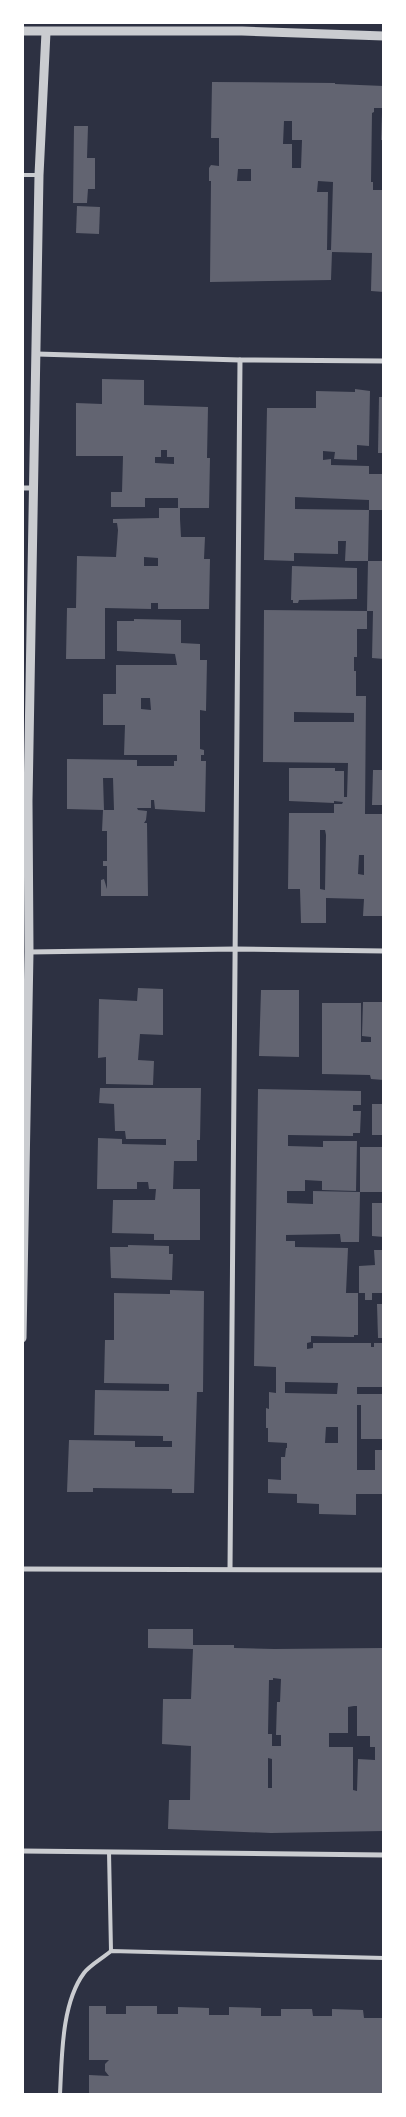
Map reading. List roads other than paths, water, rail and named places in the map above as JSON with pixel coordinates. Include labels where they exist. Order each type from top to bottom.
[{"type":"street","points":[[22,32],[242,27],[384,36]]},
{"type":"street","points":[[22,1338],[30,952],[25,801],[37,354],[39,175],[46,32]]},
{"type":"street","points":[[37,354],[240,360],[384,361]]},
{"type":"street","points":[[230,1568],[240,360]]},
{"type":"street","points":[[22,488],[34,488]]},
{"type":"street","points":[[30,952],[235,949],[384,951]]},
{"type":"street","points":[[22,1569],[230,1568],[384,1570]]},
{"type":"street","points":[[22,1851],[384,1855]]},
{"type":"lane","points":[[22,176],[39,175]]},
{"type":"lane","points":[[109,1852],[111,1951]]},
{"type":"lane","points":[[60,2094],[63,2044],[72,1996],[84,1972],[111,1951],[384,1958]]}]
